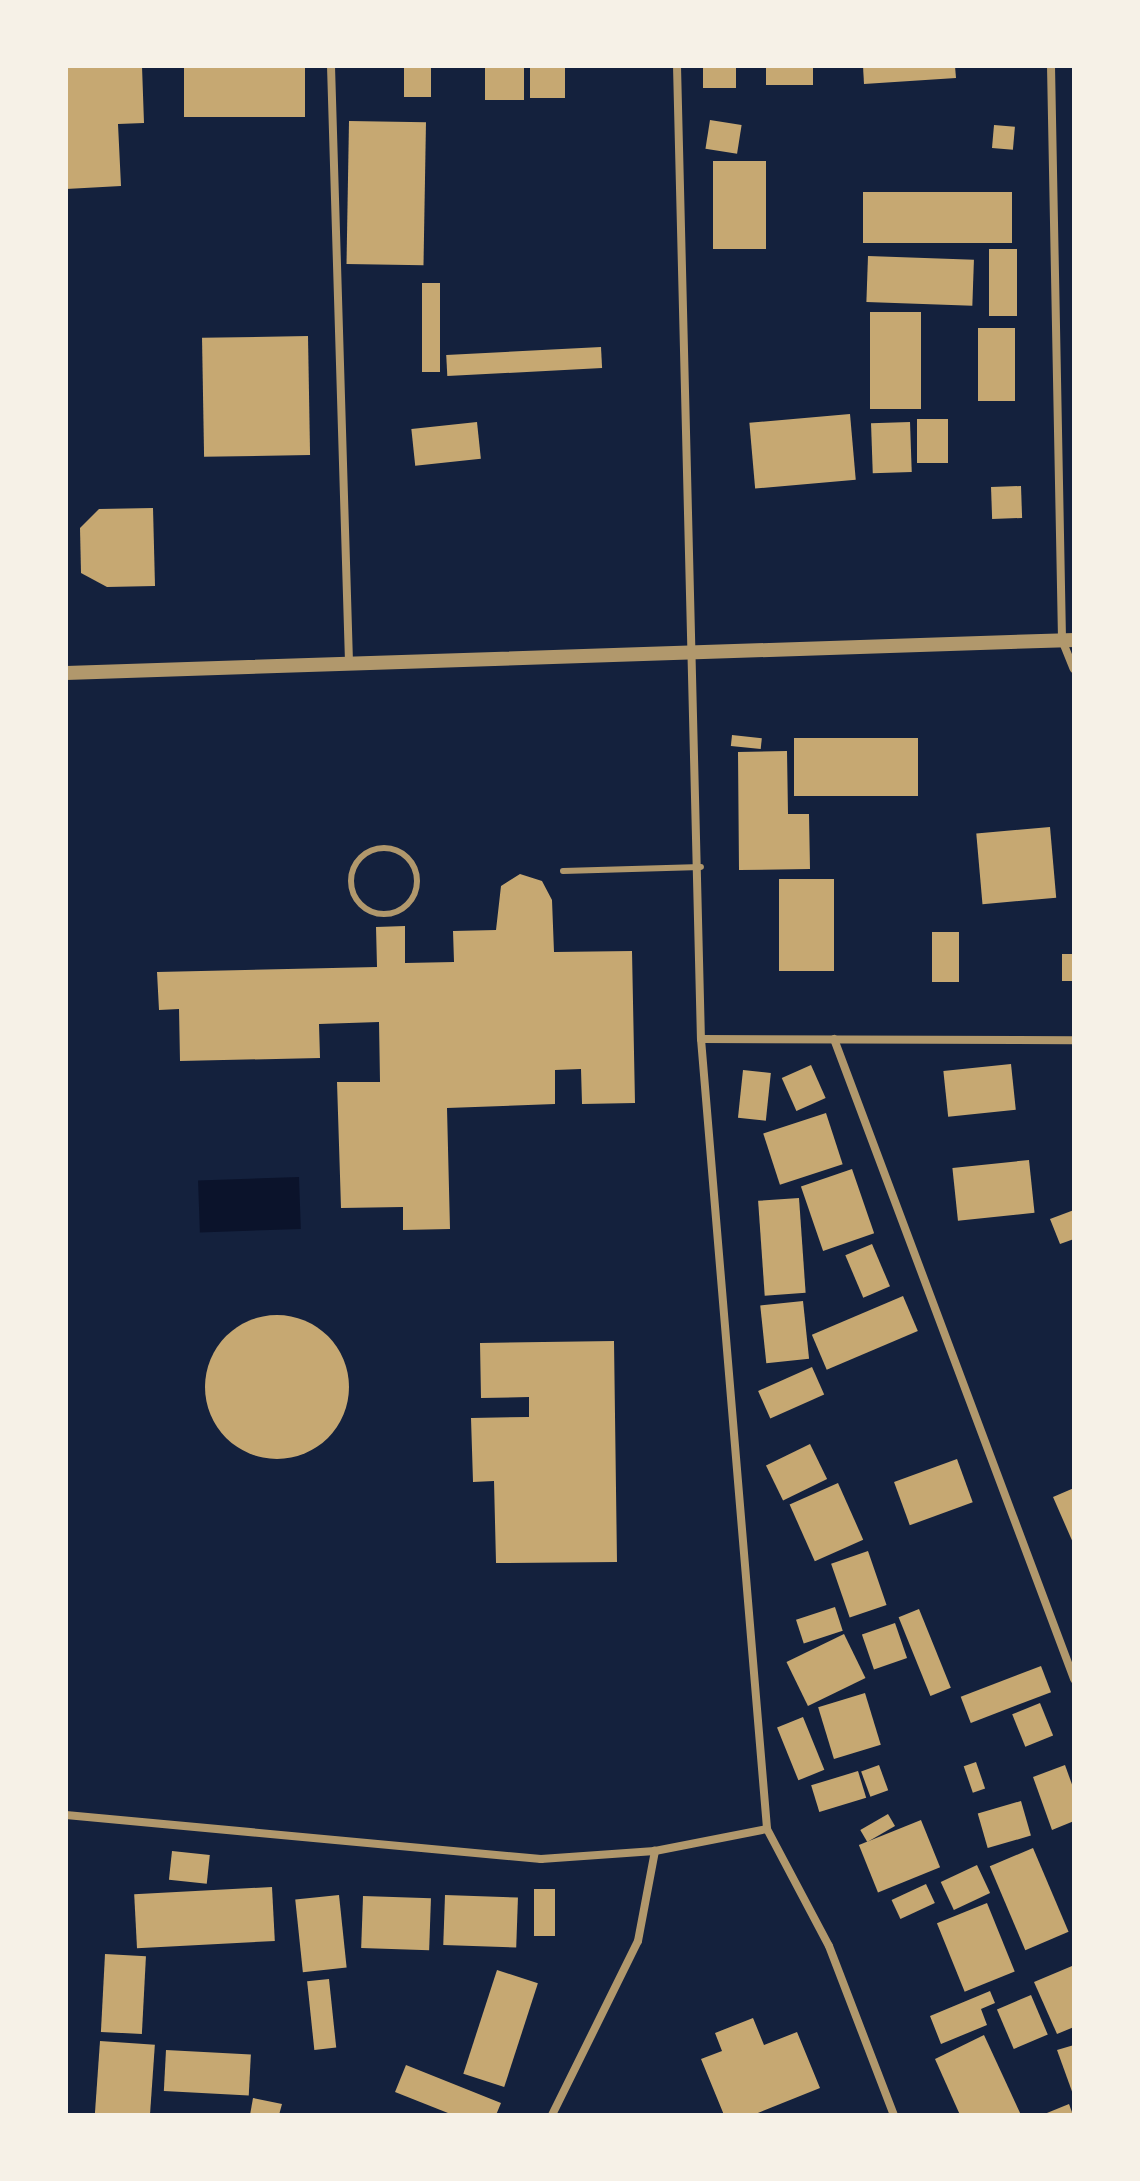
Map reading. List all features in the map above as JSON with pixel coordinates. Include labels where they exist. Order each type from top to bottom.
[{"type":"street","points":[[331,66],[349,662]]},
{"type":"street","points":[[677,66],[689,651],[701,867],[701,1039],[767,1829],[829,1946],[894,2115]]},
{"type":"street","points":[[1051,66],[1068,640],[1074,669]]},
{"type":"street","points":[[66,673],[1068,640]]},
{"type":"street","points":[[701,1039],[1074,1040]]},
{"type":"street","points":[[834,1039],[1074,1679]]},
{"type":"street","points":[[66,1815],[541,1859],[655,1851],[767,1829]]},
{"type":"street","points":[[552,2115],[638,1941],[655,1851]]},
{"type":"lane","points":[[383,847],[407,857],[418,880],[409,904],[385,915],[360,906],[350,882],[359,858],[383,847]]},
{"type":"lane","points":[[563,871],[701,867]]},
{"type":"water","points":[[299,1177],[301,1229],[200,1232],[198,1181]]},
{"type":"building","points":[[66,66],[142,66],[144,123],[118,124],[121,186],[66,189]]},
{"type":"building","points":[[184,66],[305,66],[305,117],[184,117]]},
{"type":"building","points":[[404,66],[431,66],[431,97],[404,97]]},
{"type":"building","points":[[485,66],[524,66],[524,100],[485,100]]},
{"type":"building","points":[[530,66],[565,66],[565,98],[530,98]]},
{"type":"building","points":[[703,66],[736,66],[736,88],[703,88]]},
{"type":"building","points":[[766,66],[813,66],[813,85],[766,85]]},
{"type":"building","points":[[863,66],[955,66],[956,78],[864,84]]},
{"type":"building","points":[[710,120],[742,125],[737,154],[705,149]]},
{"type":"building","points":[[349,121],[426,122],[423,265],[347,264]]},
{"type":"building","points":[[994,125],[1015,127],[1013,150],[992,148]]},
{"type":"building","points":[[713,161],[766,161],[766,249],[713,249]]},
{"type":"building","points":[[863,192],[1012,192],[1012,243],[863,243]]},
{"type":"building","points":[[989,249],[1017,249],[1017,316],[989,316]]},
{"type":"building","points":[[868,256],[974,260],[972,306],[866,302]]},
{"type":"building","points":[[422,283],[440,283],[440,372],[422,372]]},
{"type":"building","points":[[870,312],[921,312],[921,409],[870,409]]},
{"type":"building","points":[[978,328],[1015,328],[1015,401],[978,401]]},
{"type":"building","points":[[308,336],[310,455],[204,457],[202,338]]},
{"type":"building","points":[[601,347],[602,368],[447,376],[446,355]]},
{"type":"building","points":[[850,414],[856,480],[755,489],[749,423]]},
{"type":"building","points":[[917,419],[948,419],[948,463],[917,463]]},
{"type":"building","points":[[477,422],[481,459],[415,466],[411,429]]},
{"type":"building","points":[[910,422],[912,472],[873,473],[871,423]]},
{"type":"building","points":[[1021,486],[1022,518],[992,519],[991,487]]},
{"type":"building","points":[[153,508],[155,586],[107,587],[81,573],[80,528],[99,509]]},
{"type":"building","points":[[732,735],[762,738],[761,749],[731,746]]},
{"type":"building","points":[[794,738],[918,738],[918,796],[794,796]]},
{"type":"building","points":[[787,751],[788,814],[809,814],[810,869],[739,870],[738,752]]},
{"type":"building","points":[[1050,827],[1056,898],[982,904],[976,833]]},
{"type":"building","points":[[520,874],[542,881],[552,900],[554,952],[632,951],[635,1103],[582,1104],[581,1069],[555,1070],[555,1104],[447,1108],[450,1229],[403,1230],[403,1207],[341,1208],[337,1082],[380,1082],[379,1022],[319,1024],[320,1058],[180,1061],[179,1009],[159,1010],[157,972],[377,967],[376,927],[405,926],[405,963],[454,962],[453,931],[496,930],[501,886]]},
{"type":"building","points":[[779,879],[834,879],[834,971],[779,971]]},
{"type":"building","points":[[932,932],[959,932],[959,982],[932,982]]},
{"type":"building","points":[[1062,954],[1074,954],[1074,981],[1062,981]]},
{"type":"building","points":[[1011,1064],[1016,1110],[948,1117],[943,1071]]},
{"type":"building","points":[[811,1065],[826,1098],[796,1111],[782,1078]]},
{"type":"building","points":[[743,1070],[771,1073],[766,1121],[738,1118]]},
{"type":"building","points":[[826,1113],[843,1164],[780,1185],[763,1133]]},
{"type":"building","points":[[1029,1160],[1035,1213],[958,1221],[952,1168]]},
{"type":"building","points":[[852,1169],[874,1233],[823,1251],[801,1187]]},
{"type":"building","points":[[799,1198],[806,1293],[765,1296],[758,1201]]},
{"type":"building","points":[[1074,1210],[1074,1239],[1060,1244],[1050,1219]]},
{"type":"building","points":[[872,1244],[890,1286],[863,1298],[845,1255]]},
{"type":"building","points":[[903,1296],[918,1331],[827,1370],[812,1335]]},
{"type":"building","points":[[803,1301],[809,1359],[766,1363],[760,1305]]},
{"type":"building","points":[[277,1315],[305,1320],[328,1336],[344,1359],[349,1387],[344,1415],[328,1438],[305,1454],[277,1459],[249,1454],[226,1438],[210,1415],[205,1387],[210,1359],[226,1336],[249,1320]]},
{"type":"building","points":[[614,1341],[617,1562],[496,1563],[494,1481],[473,1482],[471,1418],[529,1417],[529,1397],[481,1398],[480,1343]]},
{"type":"building","points":[[812,1367],[824,1394],[770,1418],[758,1391]]},
{"type":"building","points":[[810,1444],[827,1479],[783,1501],[766,1465]]},
{"type":"building","points":[[957,1459],[973,1502],[910,1525],[894,1482]]},
{"type":"building","points":[[838,1483],[863,1540],[815,1561],[790,1505]]},
{"type":"building","points":[[1074,1488],[1074,1545],[1053,1497]]},
{"type":"building","points":[[868,1551],[887,1605],[850,1618],[831,1564]]},
{"type":"building","points":[[835,1607],[843,1631],[804,1643],[796,1620]]},
{"type":"building","points":[[919,1609],[951,1688],[930,1696],[899,1617]]},
{"type":"building","points":[[895,1623],[907,1658],[874,1669],[862,1634]]},
{"type":"building","points":[[844,1634],[865,1678],[808,1706],[786,1662]]},
{"type":"building","points":[[1041,1666],[1051,1692],[971,1723],[961,1697]]},
{"type":"building","points":[[865,1693],[881,1745],[834,1759],[818,1707]]},
{"type":"building","points":[[1040,1703],[1053,1735],[1025,1747],[1012,1714]]},
{"type":"building","points":[[803,1717],[824,1770],[798,1780],[777,1727]]},
{"type":"building","points":[[976,1762],[985,1788],[973,1793],[964,1766]]},
{"type":"building","points":[[879,1765],[888,1790],[870,1797],[861,1771]]},
{"type":"building","points":[[1065,1765],[1074,1790],[1074,1821],[1052,1830],[1033,1777]]},
{"type":"building","points":[[858,1771],[866,1798],[819,1812],[811,1785]]},
{"type":"building","points":[[1021,1801],[1031,1836],[988,1848],[978,1813]]},
{"type":"building","points":[[888,1814],[895,1826],[867,1842],[860,1830]]},
{"type":"building","points":[[921,1820],[940,1867],[878,1892],[859,1845]]},
{"type":"building","points":[[1033,1848],[1069,1932],[1025,1950],[990,1866]]},
{"type":"building","points":[[172,1851],[210,1855],[207,1884],[169,1880]]},
{"type":"building","points":[[977,1865],[990,1893],[954,1910],[941,1882]]},
{"type":"building","points":[[926,1884],[935,1903],[900,1919],[892,1900]]},
{"type":"building","points":[[272,1887],[275,1941],[137,1948],[134,1894]]},
{"type":"building","points":[[534,1889],[555,1889],[555,1936],[534,1936]]},
{"type":"building","points":[[339,1895],[347,1968],[303,1972],[295,1900]]},
{"type":"building","points":[[445,1895],[518,1898],[516,1948],[443,1945]]},
{"type":"building","points":[[363,1896],[431,1898],[429,1950],[361,1948]]},
{"type":"building","points":[[987,1903],[1015,1972],[965,1992],[937,1923]]},
{"type":"building","points":[[105,1954],[146,1956],[142,2034],[101,2032]]},
{"type":"building","points":[[1072,1966],[1074,2027],[1057,2034],[1034,1982]]},
{"type":"building","points":[[497,1970],[538,1983],[504,2087],[463,2074]]},
{"type":"building","points":[[329,1979],[336,2048],[314,2050],[307,1981]]},
{"type":"building","points":[[990,1991],[995,2003],[981,2009],[987,2025],[941,2044],[930,2016]]},
{"type":"building","points":[[1031,1995],[1048,2035],[1014,2049],[997,2009]]},
{"type":"building","points":[[753,2018],[764,2045],[797,2032],[820,2088],[753,2115],[724,2115],[701,2059],[722,2051],[715,2033]]},
{"type":"building","points":[[984,2035],[1021,2115],[960,2115],[935,2059]]},
{"type":"building","points":[[100,2041],[155,2045],[150,2115],[95,2115]]},
{"type":"building","points":[[1074,2045],[1074,2097],[1057,2050]]},
{"type":"building","points":[[166,2050],[251,2054],[249,2095],[164,2091]]},
{"type":"building","points":[[406,2065],[501,2103],[496,2115],[453,2115],[395,2092]]},
{"type":"building","points":[[253,2098],[282,2104],[279,2115],[250,2115]]},
{"type":"building","points":[[1069,2104],[1073,2115],[1042,2115]]}]
